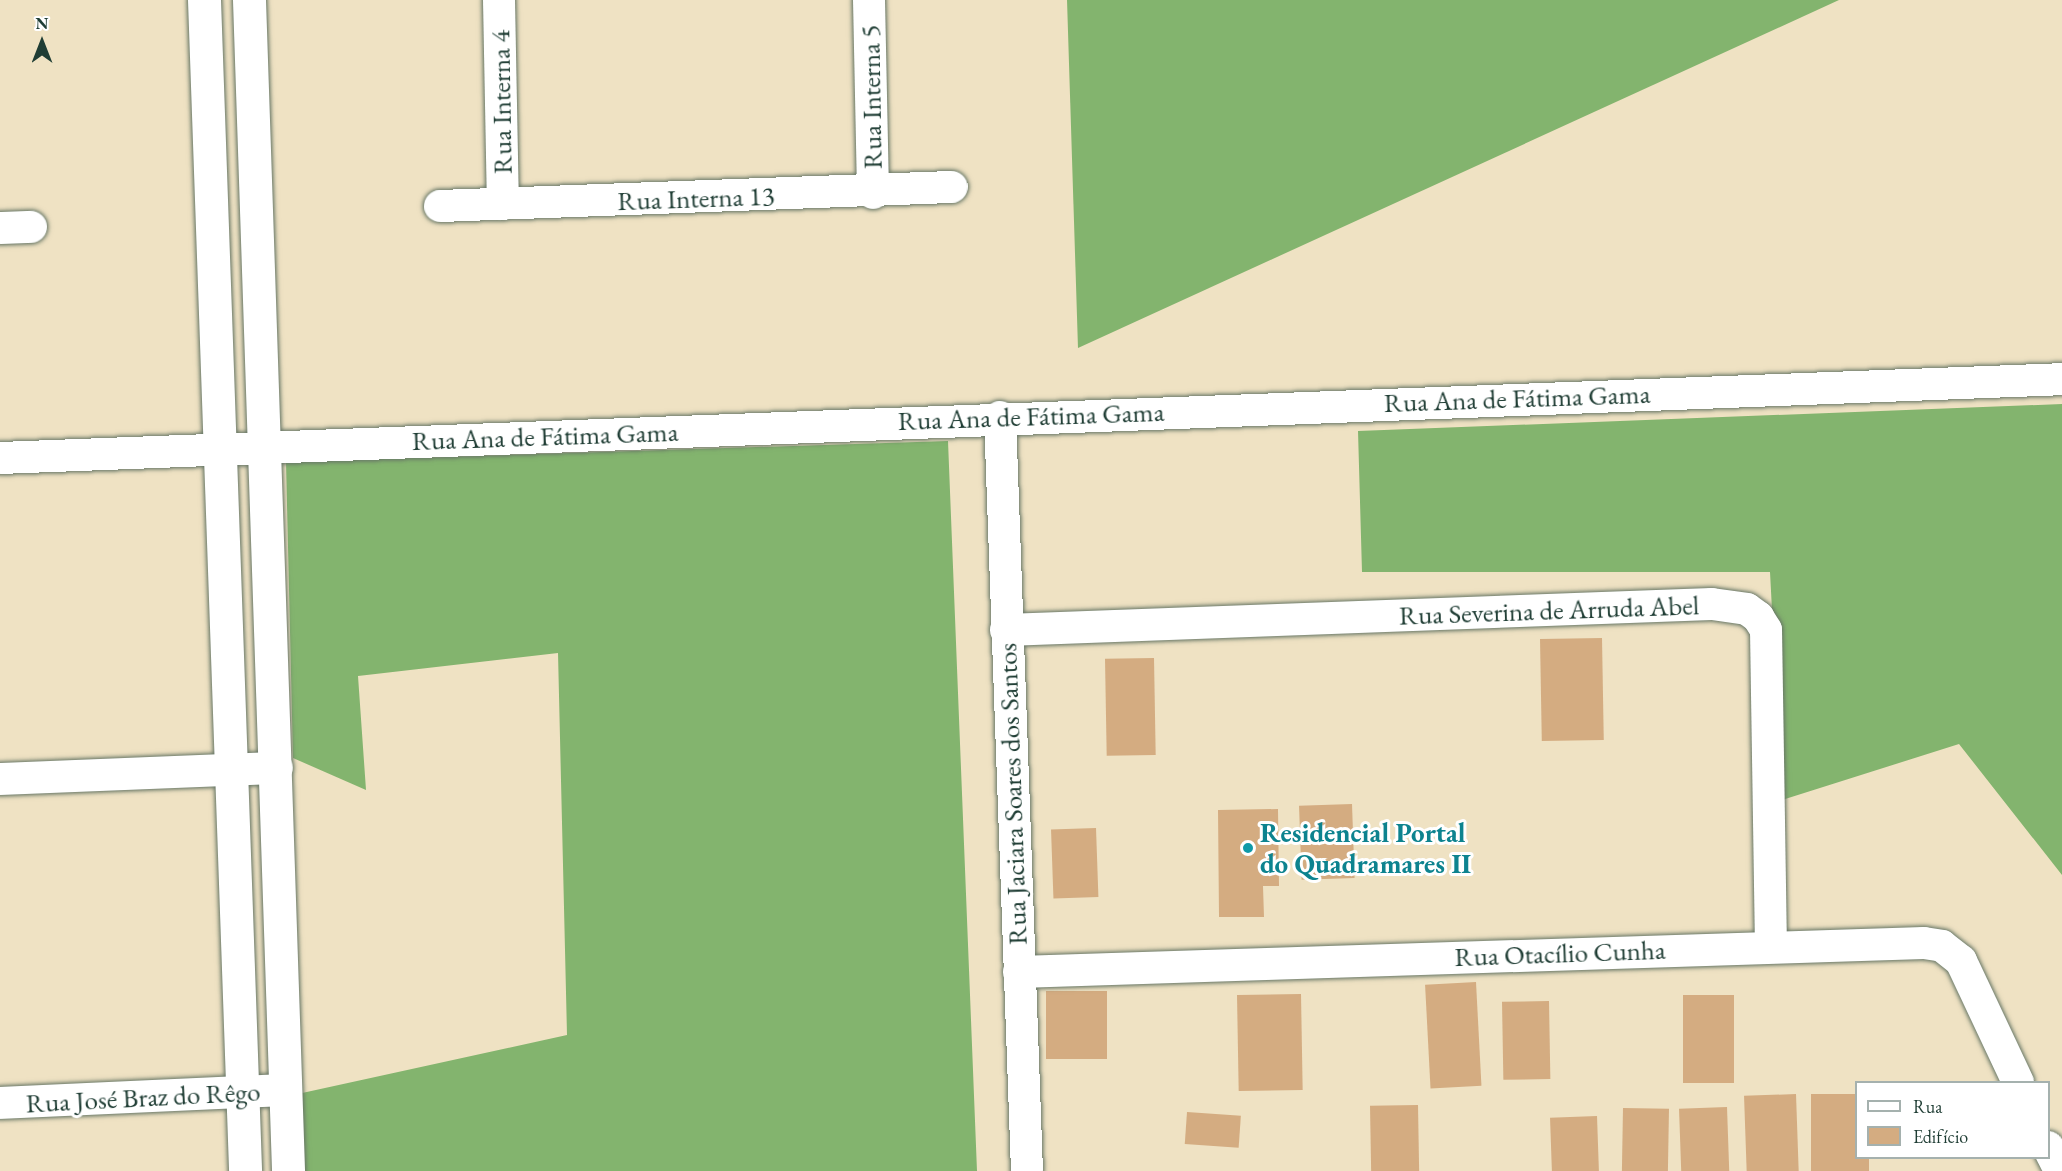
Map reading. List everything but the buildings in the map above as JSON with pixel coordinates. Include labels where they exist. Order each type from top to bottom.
[{"type":"main road","points":[[204,0],[229,771],[245,1171]]},
{"type":"main road","points":[[249,0],[277,768],[288,1171]]},
{"type":"street","name":"Rua Interna 4","points":[[499,0],[503,204]]},
{"type":"street","name":"Rua Interna 5","points":[[869,0],[873,193]]},
{"type":"street","name":"Rua Interna 13","points":[[440,206],[873,193],[952,187]]},
{"type":"street","points":[[0,228],[31,227]]},
{"type":"street","name":"Rua Ana de Fátima Gama","points":[[0,458],[220,451],[1000,417],[2062,379]]},
{"type":"street","name":"Rua Jaciara Soares dos Santos","points":[[1000,417],[1027,1171]]},
{"type":"street","name":"Rua Severina de Arruda Abel","points":[[1006,630],[1712,604],[1747,609],[1766,630],[1771,946]]},
{"type":"street","points":[[0,779],[277,768]]},
{"type":"street","name":"Rua Otacílio Cunha","points":[[1019,972],[1771,946],[1924,943],[1942,946],[1961,961],[2017,1081]]},
{"type":"street","name":"Rua José Braz do Rêgo","points":[[0,1103],[242,1094],[285,1090]]},
{"type":"street","points":[[2050,1149],[2060,1171]]},
{"type":"green space","points":[[1067,0],[1839,0],[1078,348]]},
{"type":"green space","points":[[2062,404],[2062,875],[1959,744],[1782,800],[1770,572],[1362,572],[1358,431]]},
{"type":"green space","points":[[948,441],[977,1171],[294,1171],[293,1095],[567,1035],[558,653],[358,676],[366,790],[293,758],[286,462]]},
{"type":"place","name":"Residencial Portal do Quadramares II","points":[[1248,848]]}]
